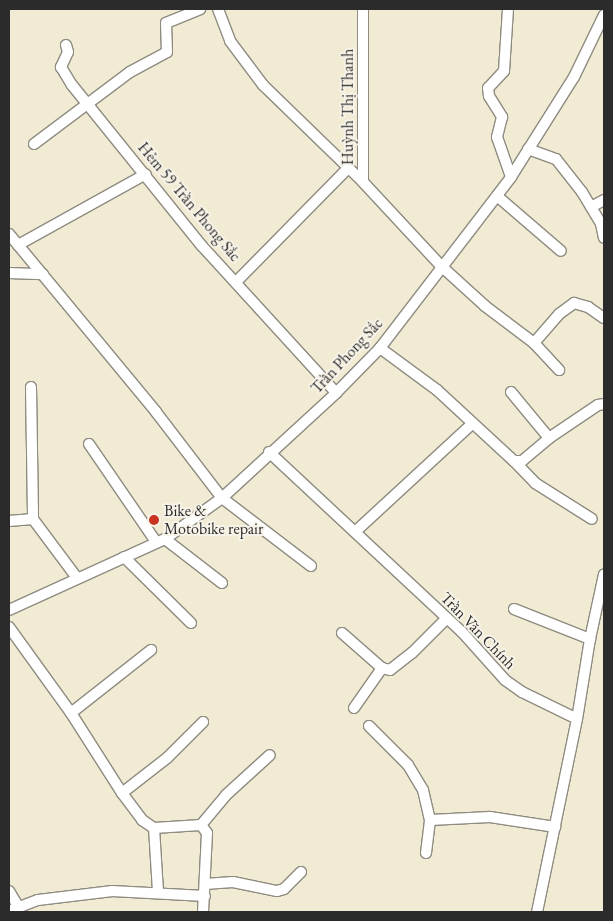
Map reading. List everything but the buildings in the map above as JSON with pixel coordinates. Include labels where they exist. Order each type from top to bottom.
[{"type":"street","points":[[34,144],[130,72],[167,52],[166,23],[200,9]]},
{"type":"street","points":[[218,9],[230,41],[263,85],[363,182]]},
{"type":"street","name":"Huỳnh Thị Thanh","points":[[363,9],[363,182],[440,265],[485,306],[534,343],[559,370]]},
{"type":"street","points":[[508,9],[504,71],[488,88],[489,96],[502,117],[497,137],[511,177]]},
{"type":"street","name":"Trần Phong Sắc","points":[[9,610],[161,540],[222,498],[336,393],[380,348],[440,265],[511,177],[574,77],[604,15]]},
{"type":"street","name":"Hẻm 59 Trần Phong Sắc","points":[[66,45],[68,52],[60,66],[88,104],[202,246],[336,393]]},
{"type":"street","points":[[528,149],[556,159],[591,207],[601,224],[604,238]]},
{"type":"street","points":[[236,282],[348,168]]},
{"type":"street","points":[[18,245],[146,174]]},
{"type":"street","points":[[497,196],[561,251]]},
{"type":"street","points":[[591,207],[604,200]]},
{"type":"street","points":[[9,234],[156,412],[222,498],[311,566]]},
{"type":"street","points":[[9,273],[43,274]]},
{"type":"street","points":[[534,343],[542,331],[574,303],[588,306],[604,318]]},
{"type":"street","points":[[380,348],[437,390],[514,460],[535,482],[592,519]]},
{"type":"street","points":[[31,387],[33,519],[77,578]]},
{"type":"street","points":[[511,392],[549,438]]},
{"type":"street","points":[[514,460],[522,461],[549,438],[598,405],[604,404]]},
{"type":"street","points":[[356,532],[473,424]]},
{"type":"street","points":[[89,444],[161,540],[222,584]]},
{"type":"street","name":"Trần Văn Chính","points":[[270,452],[447,618],[505,680],[535,700],[577,719]]},
{"type":"street","points":[[9,521],[33,519]]},
{"type":"street","points":[[124,557],[191,623]]},
{"type":"street","points":[[538,912],[604,574]]},
{"type":"street","points":[[514,609],[590,639]]},
{"type":"street","points":[[342,632],[382,668],[390,670],[396,667],[447,618]]},
{"type":"street","points":[[9,627],[71,713],[122,793],[142,820],[154,828],[202,824],[226,795],[270,755]]},
{"type":"street","points":[[71,713],[151,650]]},
{"type":"street","points":[[354,708],[382,668]]},
{"type":"street","points":[[122,793],[167,758],[203,722]]},
{"type":"street","points":[[369,726],[408,765],[423,790],[430,820],[426,853]]},
{"type":"street","points":[[430,820],[490,817],[555,827]]},
{"type":"street","points":[[202,824],[207,833],[206,884],[203,912]]},
{"type":"street","points":[[154,828],[158,892]]},
{"type":"street","points":[[206,884],[233,882],[277,891],[284,889],[301,872]]},
{"type":"street","points":[[9,891],[13,909],[86,893],[158,892],[204,896]]},
{"type":"place","name":"Bike & Motobike repair","points":[[154,520]]}]
